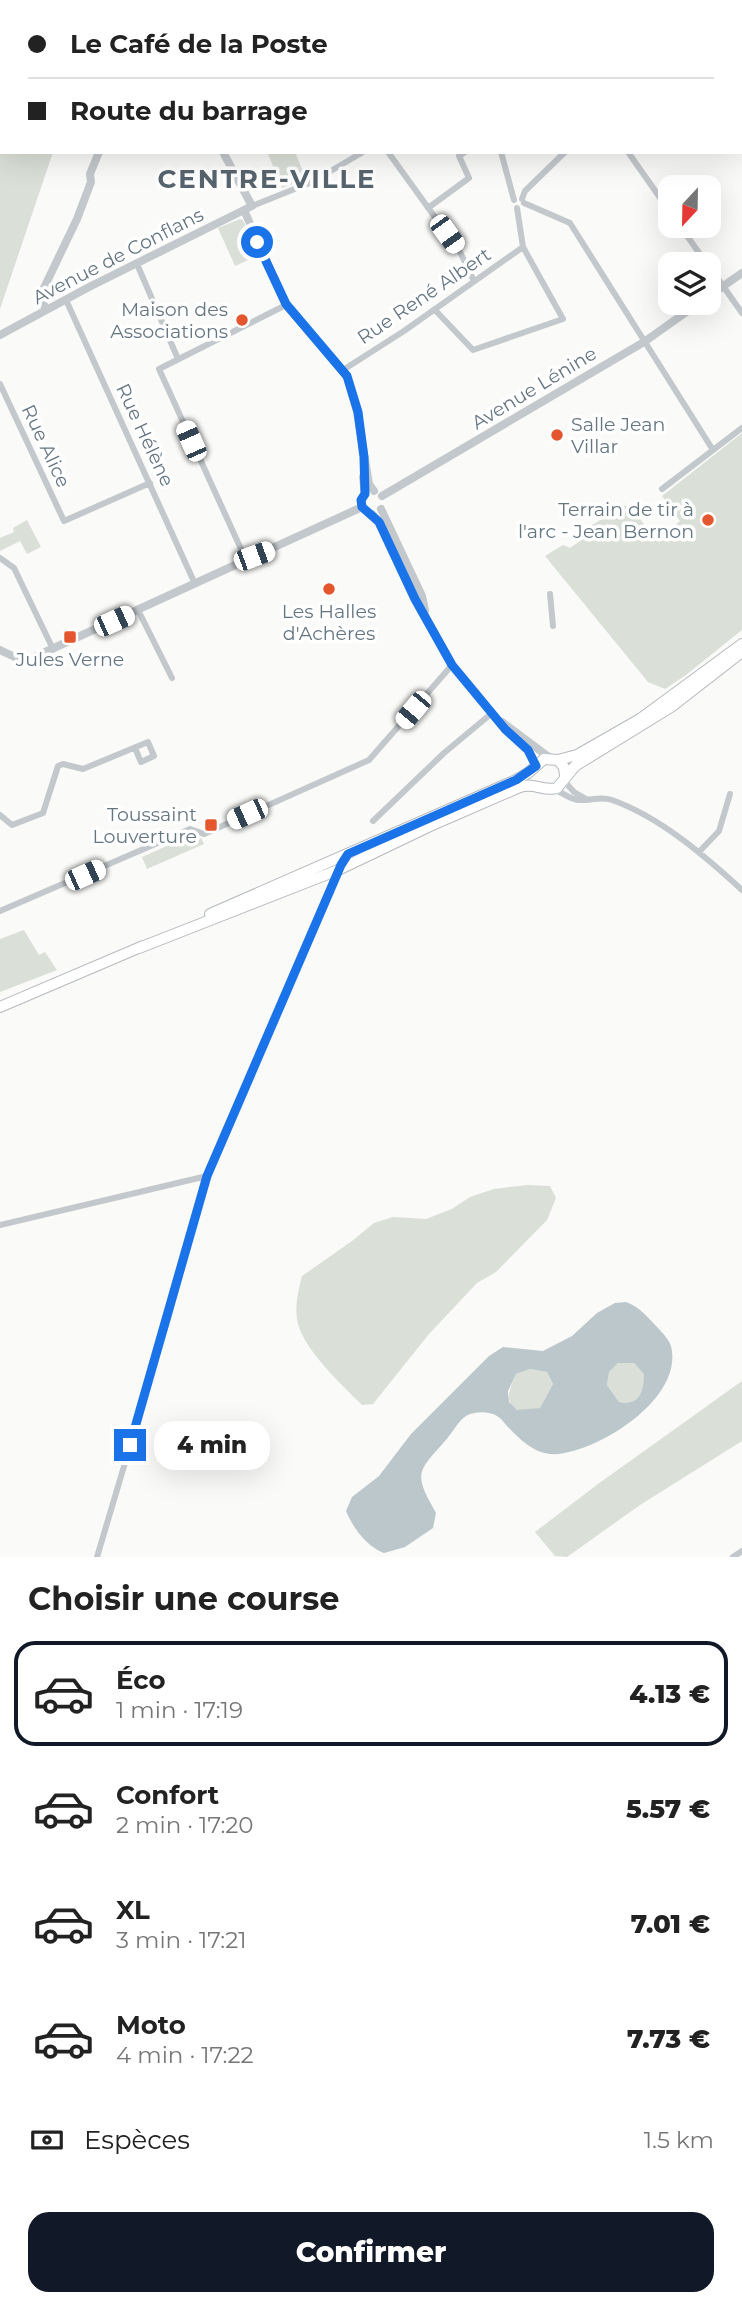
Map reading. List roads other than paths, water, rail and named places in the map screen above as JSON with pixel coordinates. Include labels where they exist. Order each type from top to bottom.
[{"type":"main road","points":[[0,1007],[516,780],[544,759],[556,760],[577,755],[640,719],[742,644]]},
{"type":"main road","points":[[139,948],[338,870],[520,787],[538,785],[552,790],[579,763],[671,707],[742,652]]},
{"type":"main road","points":[[556,760],[564,767],[564,778]]},
{"type":"main road","points":[[535,767],[534,777],[538,785]]},
{"type":"street","points":[[46,310],[42,292],[77,219],[98,154]]},
{"type":"street","points":[[224,154],[286,304],[343,370],[353,392],[364,457],[374,494],[384,501],[382,509],[422,596],[427,620]]},
{"type":"street","points":[[248,208],[312,182],[355,154]]},
{"type":"street","points":[[389,154],[460,253],[474,281]]},
{"type":"street","points":[[428,208],[469,178],[459,156],[462,154]]},
{"type":"street","points":[[435,310],[473,350],[563,319],[523,247],[502,154]]},
{"type":"street","points":[[515,204],[522,207],[525,191],[563,154]]},
{"type":"street","points":[[629,154],[658,195]]},
{"type":"street","points":[[523,201],[570,223],[713,450]]},
{"type":"street","name":"Avenue de Conflans","points":[[0,335],[248,208]]},
{"type":"street","name":"Rue René Albert","points":[[343,370],[435,310],[523,247]]},
{"type":"street","points":[[137,264],[178,359]]},
{"type":"street","points":[[723,286],[742,273]]},
{"type":"street","points":[[721,283],[742,313]]},
{"type":"street","name":"Rue Hélène","points":[[65,300],[195,584]]},
{"type":"street","points":[[246,560],[159,369],[286,304]]},
{"type":"street","name":"Avenue Lénine","points":[[374,494],[644,342],[682,315]]},
{"type":"street","name":"Rue Alice","points":[[0,384],[64,521],[150,483]]},
{"type":"street","points":[[662,489],[742,428]]},
{"type":"street","points":[[374,494],[361,500],[362,507],[379,522],[452,665],[510,735],[528,750],[535,767]]},
{"type":"street","points":[[0,650],[26,660],[362,507]]},
{"type":"street","points":[[372,514],[382,509]]},
{"type":"street","points":[[0,558],[14,568],[53,649]]},
{"type":"street","points":[[550,594],[553,626]]},
{"type":"street","points":[[138,610],[172,678]]},
{"type":"street","points":[[0,911],[190,829],[204,834],[369,760],[452,665]]},
{"type":"street","points":[[495,717],[556,760]]},
{"type":"street","points":[[373,821],[444,753],[495,717]]},
{"type":"street","points":[[1,817],[12,825],[43,813],[58,766],[63,764],[83,769],[135,748]]},
{"type":"street","points":[[564,778],[573,792],[586,799]]},
{"type":"street","points":[[552,790],[577,800],[611,800],[643,816],[699,852],[741,888]]},
{"type":"street","points":[[699,852],[719,831],[730,794]]},
{"type":"street","points":[[96,1557],[207,1176],[338,870],[348,854]]},
{"type":"street","points":[[0,1225],[207,1176]]},
{"type":"street","points":[[733,1557],[742,1551]]},
{"type":"place","name":"Maison des Associations","points":[[242,320]]},
{"type":"place","name":"Salle Jean Villar","points":[[557,435]]},
{"type":"place","name":"Terrain de tir à l'arc - Jean Bernon","points":[[708,520]]},
{"type":"place","name":"Les Halles d'Achères","points":[[329,589]]},
{"type":"place","name":"Jules Verne","points":[[70,637]]},
{"type":"place","name":"Toussaint Louverture","points":[[211,825]]},
{"type":"district","name":"CENTRE-VILLE","points":[[267,179]]}]
